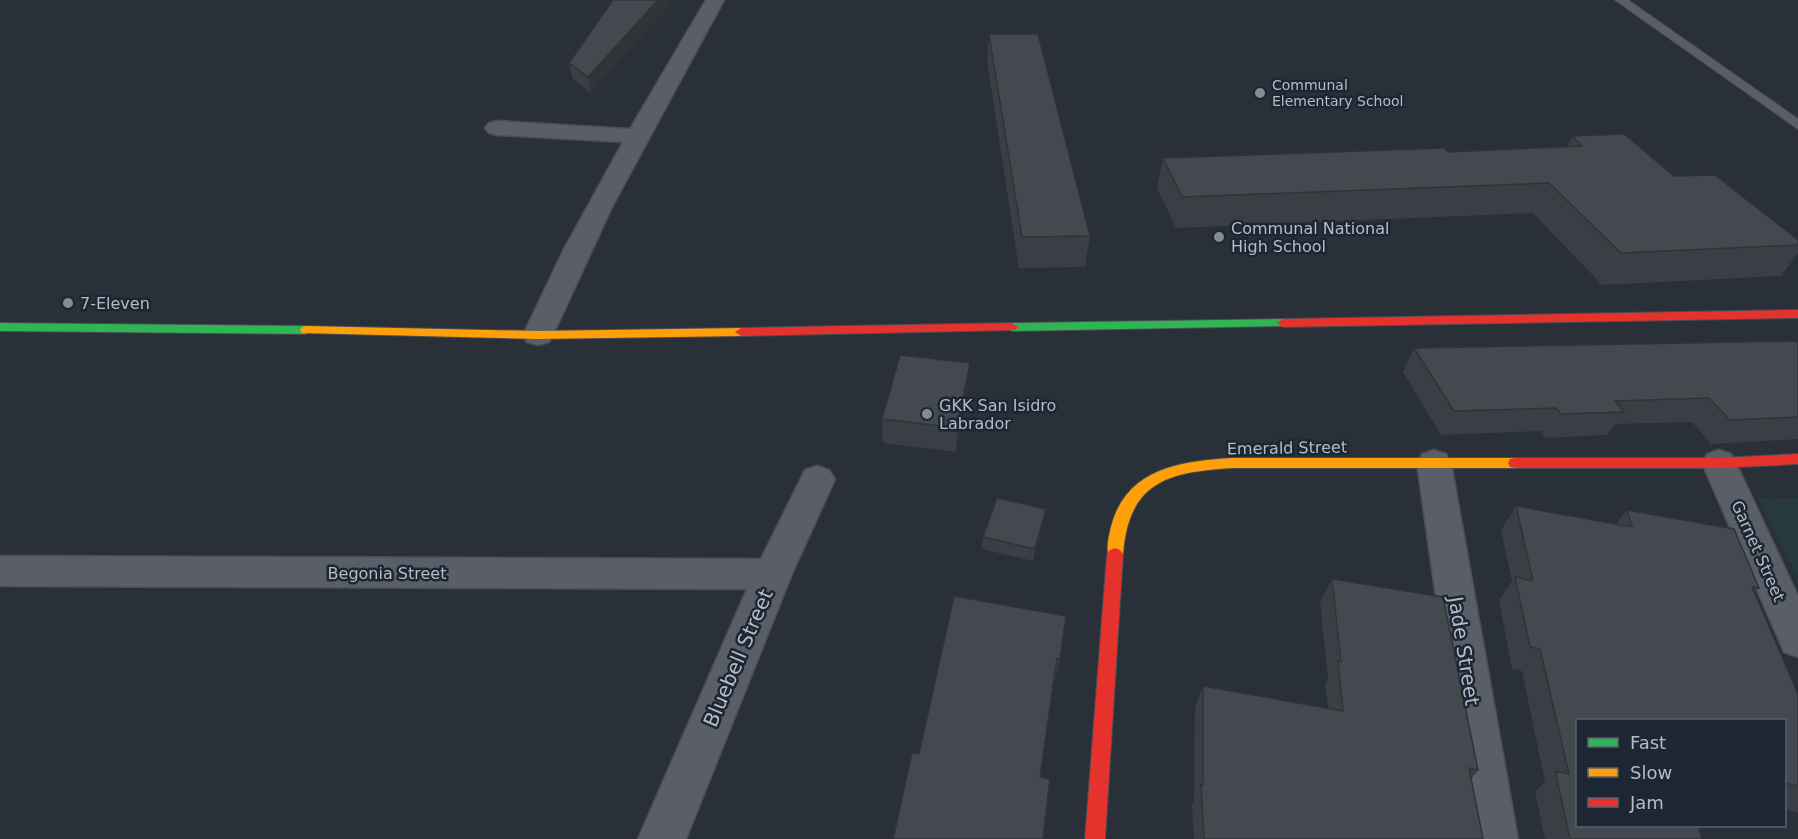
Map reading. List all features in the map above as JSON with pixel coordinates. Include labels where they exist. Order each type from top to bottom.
[{"type":"street","points":[[538,335],[568,267],[638,136],[715,0]]},
{"type":"street","points":[[497,128],[638,136]]},
{"type":"street","points":[[0,327],[324,330],[538,335],[1798,314]]},
{"type":"street","name":"Emerald Street","points":[[1095,839],[1117,530],[1127,503],[1148,480],[1187,466],[1719,463],[1798,459]]},
{"type":"street","name":"Jade Street","points":[[1434,463],[1494,839]]},
{"type":"street","name":"Garnet Street","points":[[1719,463],[1798,640]]},
{"type":"street","name":"Bluebell Street","points":[[662,839],[773,574],[817,479]]},
{"type":"street","name":"Begonia Street","points":[[0,570],[773,574]]},
{"type":"lane","points":[[1621,0],[1798,125]]},
{"type":"green space","points":[[1798,498],[1798,577],[1759,499]]},
{"type":"building","points":[[613,0],[658,0],[588,77],[569,63]]},
{"type":"building","points":[[989,34],[1038,34],[1090,236],[1022,237]]},
{"type":"building","points":[[1624,134],[1674,176],[1715,175],[1798,240],[1798,245],[1621,253],[1549,183],[1182,197],[1163,158],[1445,148],[1448,152],[1582,146],[1572,136]]},
{"type":"building","points":[[1798,341],[1798,417],[1730,420],[1709,398],[1615,401],[1624,412],[1561,414],[1556,408],[1454,411],[1414,348]]},
{"type":"building","points":[[900,355],[970,363],[957,428],[882,419]]},
{"type":"building","points":[[997,498],[1046,509],[1035,549],[983,537]]},
{"type":"building","points":[[1516,506],[1632,527],[1627,510],[1734,529],[1759,588],[1752,587],[1798,694],[1798,786],[1786,783],[1786,719],[1576,719],[1576,827],[1699,827],[1702,839],[1570,839],[1555,771],[1569,774],[1540,649],[1530,647],[1515,577],[1533,581]]},
{"type":"building","points":[[1332,579],[1443,597],[1478,770],[1469,768],[1483,839],[1204,839],[1201,784],[1203,785],[1203,686],[1343,711],[1338,661],[1341,662]]},
{"type":"building","points":[[954,596],[1066,616],[1060,659],[1057,658],[1040,777],[1050,779],[1043,839],[893,839],[912,753],[919,754]]},
{"type":"traffic: fast","points":[[1012,327],[1283,323]]},
{"type":"traffic: fast","points":[[0,327],[306,330]]},
{"type":"traffic: slow","points":[[306,330],[538,335],[741,332]]},
{"type":"traffic: slow","points":[[1115,554],[1120,522],[1135,494],[1152,480],[1169,472],[1189,467],[1256,462],[1515,463]]},
{"type":"traffic: jam","points":[[1283,323],[1798,314]]},
{"type":"traffic: jam","points":[[741,332],[1012,327]]},
{"type":"traffic: jam","points":[[1515,463],[1719,463],[1798,459]]},
{"type":"traffic: jam","points":[[1095,839],[1115,554]]},
{"type":"place","name":"Communal Elementary School","points":[[1260,93]]},
{"type":"place","name":"Communal National High School","points":[[1219,237]]},
{"type":"place","name":"7-Eleven","points":[[68,303]]},
{"type":"place","name":"GKK San Isidro Labrador","points":[[927,414]]}]
